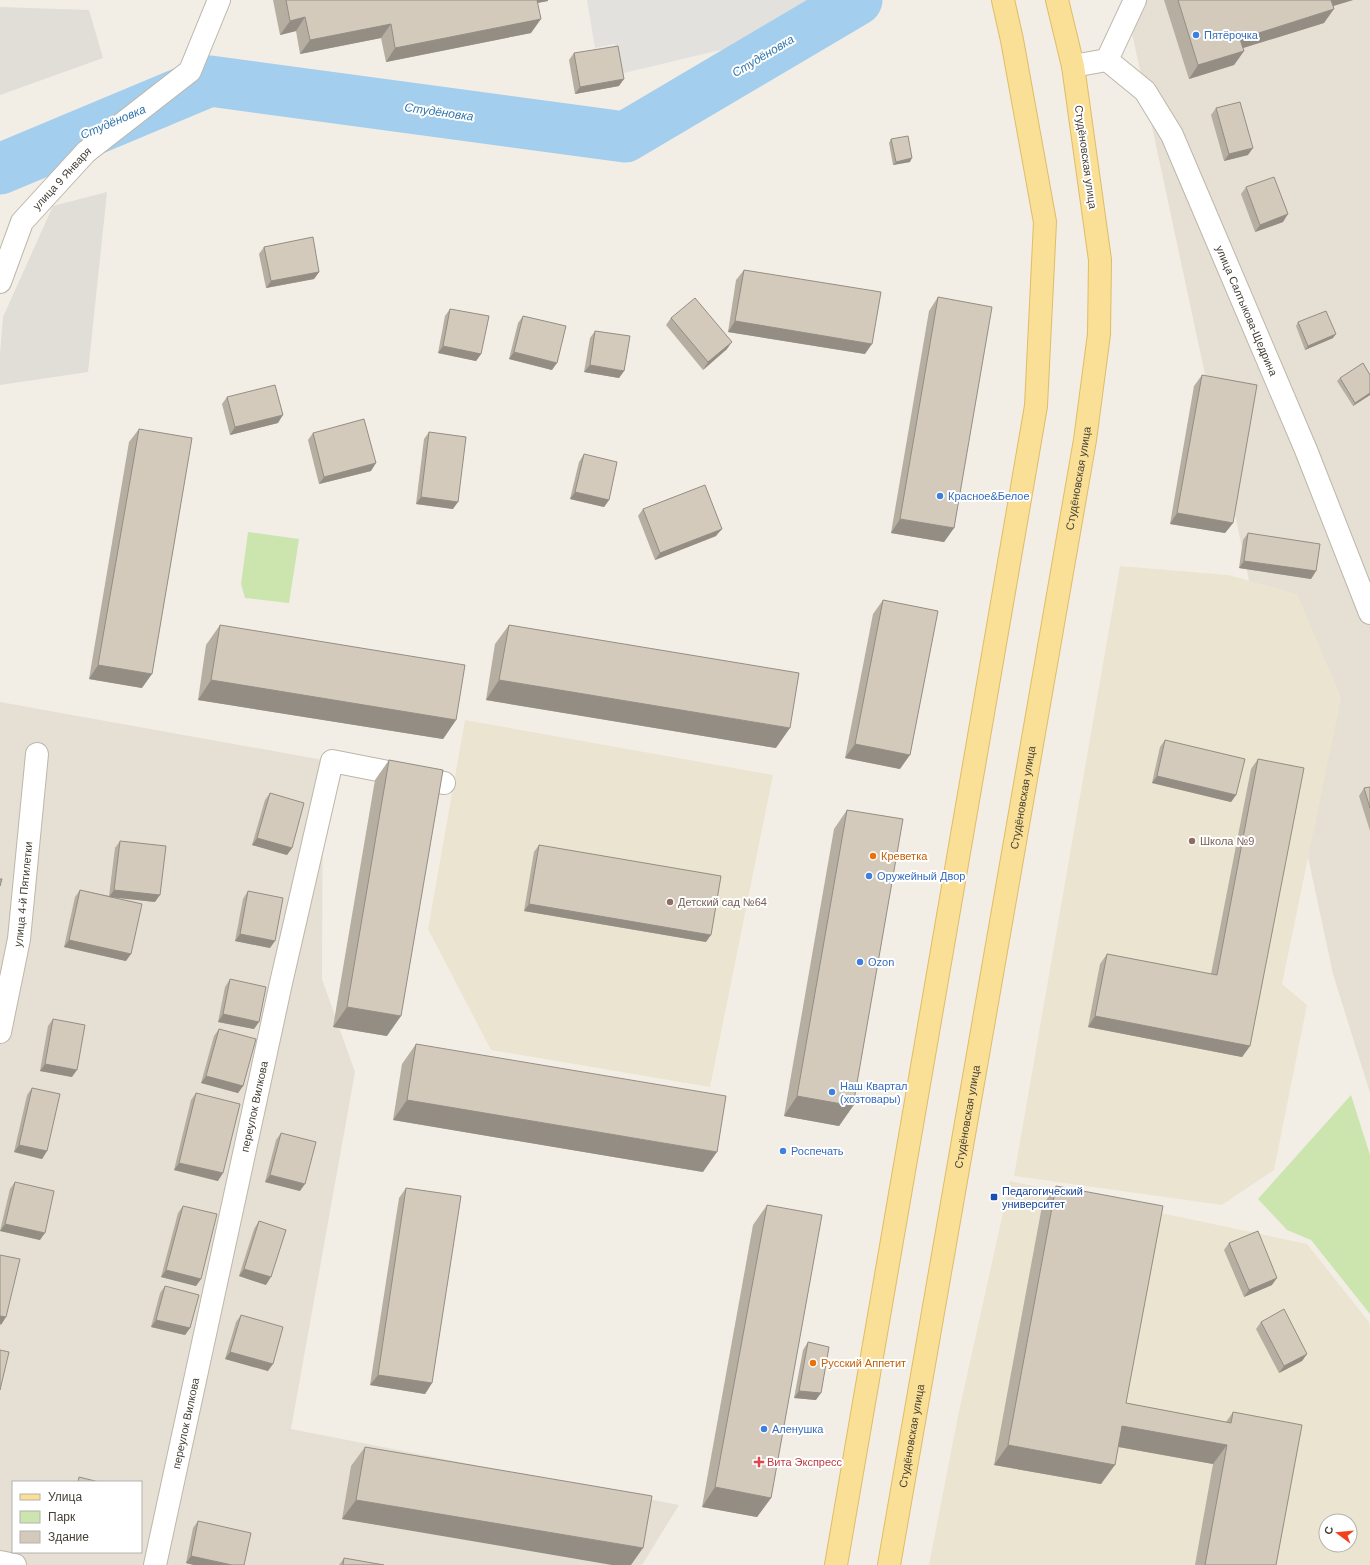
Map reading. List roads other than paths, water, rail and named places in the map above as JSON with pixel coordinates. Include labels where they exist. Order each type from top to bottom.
[{"type":"main road","points":[[836,1565],[1036,406],[1045,222],[1012,40],[1003,0]]},
{"type":"main road","name":"Студёновская улица","points":[[889,1565],[1085,440],[1099,334],[1100,260],[1073,66],[1057,0]]},
{"type":"street","name":"улица 9 Января","points":[[0,282],[22,222],[86,152],[190,71],[219,0]]},
{"type":"street","points":[[1073,66],[1106,60],[1135,0]]},
{"type":"street","name":"улица Салтыкова-Щедрина","points":[[1106,60],[1145,91],[1172,134],[1306,450],[1370,613]]},
{"type":"street","name":"улица 4-й Пятилетки","points":[[0,1032],[20,939],[37,754]]},
{"type":"street","name":"переулок Вилкова","points":[[155,1565],[279,991],[332,761],[444,783]]},
{"type":"street","points":[[0,1562],[15,1565]]},
{"type":"waterway","name":"Студёновка","points":[[0,169],[210,81],[625,137],[857,0]]},
{"type":"place","name":"Пятёрочка","points":[[1196,35]]},
{"type":"place","name":"Красное&Белое","points":[[940,496]]},
{"type":"place","name":"Школа №9","points":[[1192,841]]},
{"type":"place","name":"Креветка","points":[[873,856]]},
{"type":"place","name":"Оружейный Двор","points":[[869,876]]},
{"type":"place","name":"Детский сад №64","points":[[670,902]]},
{"type":"place","name":"Ozon","points":[[860,962]]},
{"type":"place","name":"Наш Квартал (хозтовары)","points":[[832,1092]]},
{"type":"place","name":"Роспечать","points":[[783,1151]]},
{"type":"place","name":"Педагогический университет","points":[[994,1197]]},
{"type":"place","name":"Русский Аппетит","points":[[813,1363]]},
{"type":"place","name":"Аленушка","points":[[764,1429]]},
{"type":"place","name":"Вита Экспресс","points":[[759,1462]]}]
